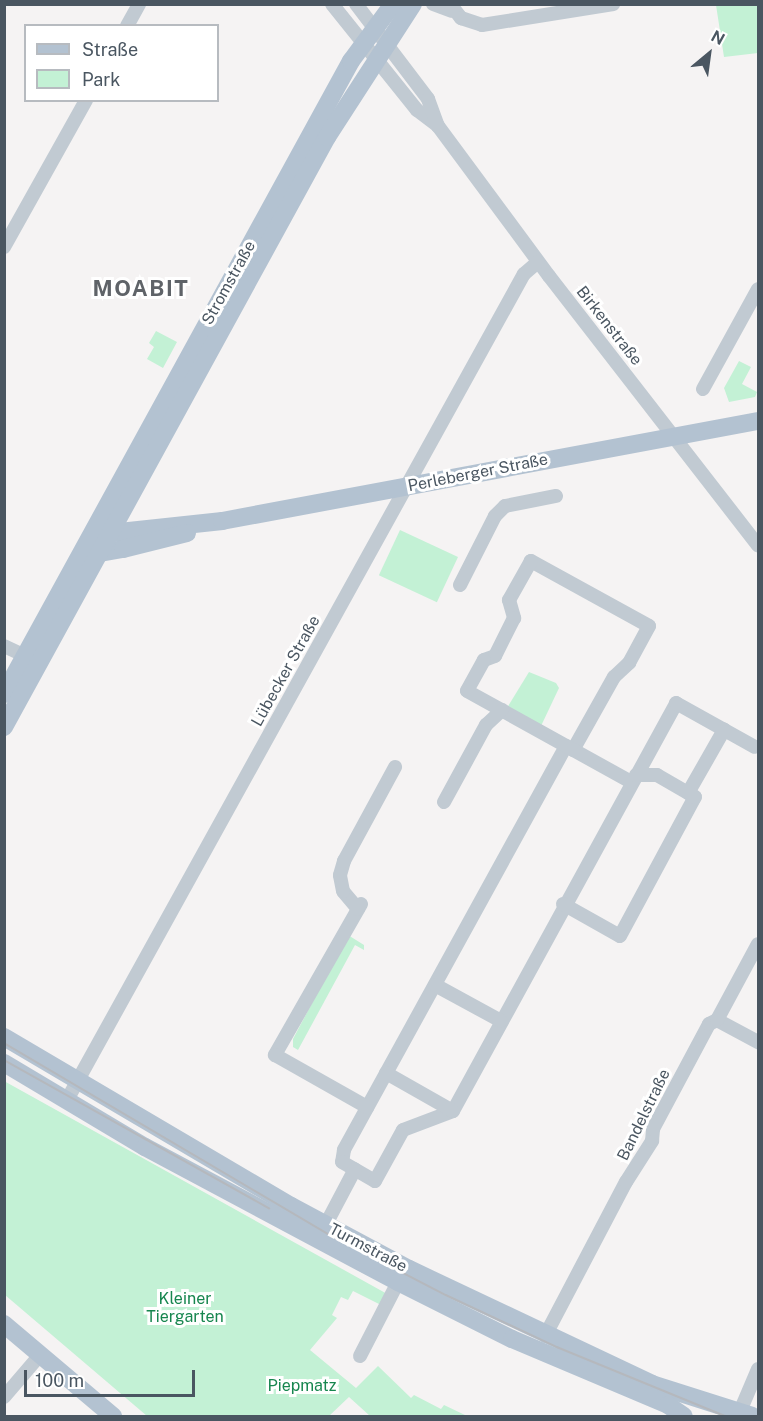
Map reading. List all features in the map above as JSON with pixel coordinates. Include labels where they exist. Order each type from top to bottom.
[{"type":"main road","name":"Stromstraße","points":[[4,728],[93,549],[320,133],[363,45],[393,4]]},
{"type":"main road","name":"Stromstraße","points":[[320,133],[375,61],[413,4]]},
{"type":"main road","name":"Perleberger Straße","points":[[103,530],[187,522],[197,525],[759,421]]},
{"type":"main road","name":"Perleberger Straße","points":[[93,549],[191,532],[197,525]]},
{"type":"main road","name":"Stromstraße","points":[[4,694],[93,549]]},
{"type":"main road","name":"Turmstraße","points":[[4,1037],[325,1226],[545,1336],[652,1384],[744,1415]]},
{"type":"main road","name":"Turmstraße","points":[[4,1063],[145,1147],[398,1282],[512,1339],[668,1406],[684,1416]]},
{"type":"main road","points":[[7,1332],[40,1355],[108,1415]]},
{"type":"street","points":[[129,24],[139,4]]},
{"type":"street","name":"Birkenstraße","points":[[332,4],[375,61],[417,110],[438,126]]},
{"type":"street","name":"Birkenstraße","points":[[356,4],[428,99],[438,126],[538,262],[759,544]]},
{"type":"street","points":[[433,4],[451,8],[469,22],[482,25],[613,4]]},
{"type":"street","points":[[4,247],[85,102]]},
{"type":"street","name":"Lübecker Straße","points":[[67,1100],[524,273],[538,262]]},
{"type":"street","points":[[703,389],[759,289]]},
{"type":"street","points":[[460,585],[500,511],[505,506],[556,496]]},
{"type":"street","points":[[563,904],[620,936],[695,797],[657,775],[633,778],[570,748],[467,691],[484,660],[495,656],[514,618],[509,600],[531,561],[649,626],[629,663],[614,677],[570,748],[344,1149],[342,1162],[375,1180],[403,1130],[453,1111],[563,904],[633,778],[676,704],[755,747]]},
{"type":"street","points":[[4,646],[25,657]]},
{"type":"street","points":[[444,802],[486,725],[502,710]]},
{"type":"street","points":[[688,793],[724,730]]},
{"type":"street","points":[[368,1107],[275,1055],[360,906],[343,891],[340,875],[344,861],[395,767]]},
{"type":"street","name":"Bandelstraße","points":[[545,1336],[626,1182],[652,1141],[653,1129],[709,1024],[717,1020],[759,944]]},
{"type":"street","points":[[435,985],[501,1021]]},
{"type":"street","points":[[717,1020],[759,1042]]},
{"type":"street","points":[[386,1073],[453,1111]]},
{"type":"street","points":[[325,1226],[355,1169]]},
{"type":"street","points":[[360,1356],[398,1282]]},
{"type":"street","points":[[4,1397],[40,1355]]},
{"type":"street","points":[[744,1415],[759,1369]]},
{"type":"green space","points":[[716,5],[758,5],[758,53],[724,57]]},
{"type":"green space","points":[[156,331],[177,342],[163,368],[147,359],[154,347],[149,343]]},
{"type":"green space","points":[[739,361],[751,367],[742,384],[757,392],[755,397],[729,402],[724,388]]},
{"type":"green space","points":[[400,530],[458,557],[437,602],[379,575]]},
{"type":"green space","points":[[529,672],[556,683],[559,688],[541,726],[507,708]]},
{"type":"green space","points":[[348,935],[364,945],[364,950],[355,945],[298,1050],[293,1047],[293,1039]]},
{"type":"green space","name":"Kleiner Tiergarten","points":[[4,1081],[389,1295],[383,1306],[353,1291],[348,1300],[341,1297],[332,1315],[337,1318],[310,1350],[356,1388],[378,1366],[411,1398],[414,1395],[441,1409],[444,1405],[465,1415],[370,1416],[349,1397],[329,1416],[147,1416],[5,1295]]},
{"type":"tram line","points":[[4,1043],[332,1236],[446,1295],[557,1347],[725,1416]]},
{"type":"tram line","points":[[4,1060],[269,1208]]},
{"type":"district","name":"MOABIT","points":[[141,289]]},
{"type":"park label","name":"Piepmatz","points":[[302,1386]]}]
